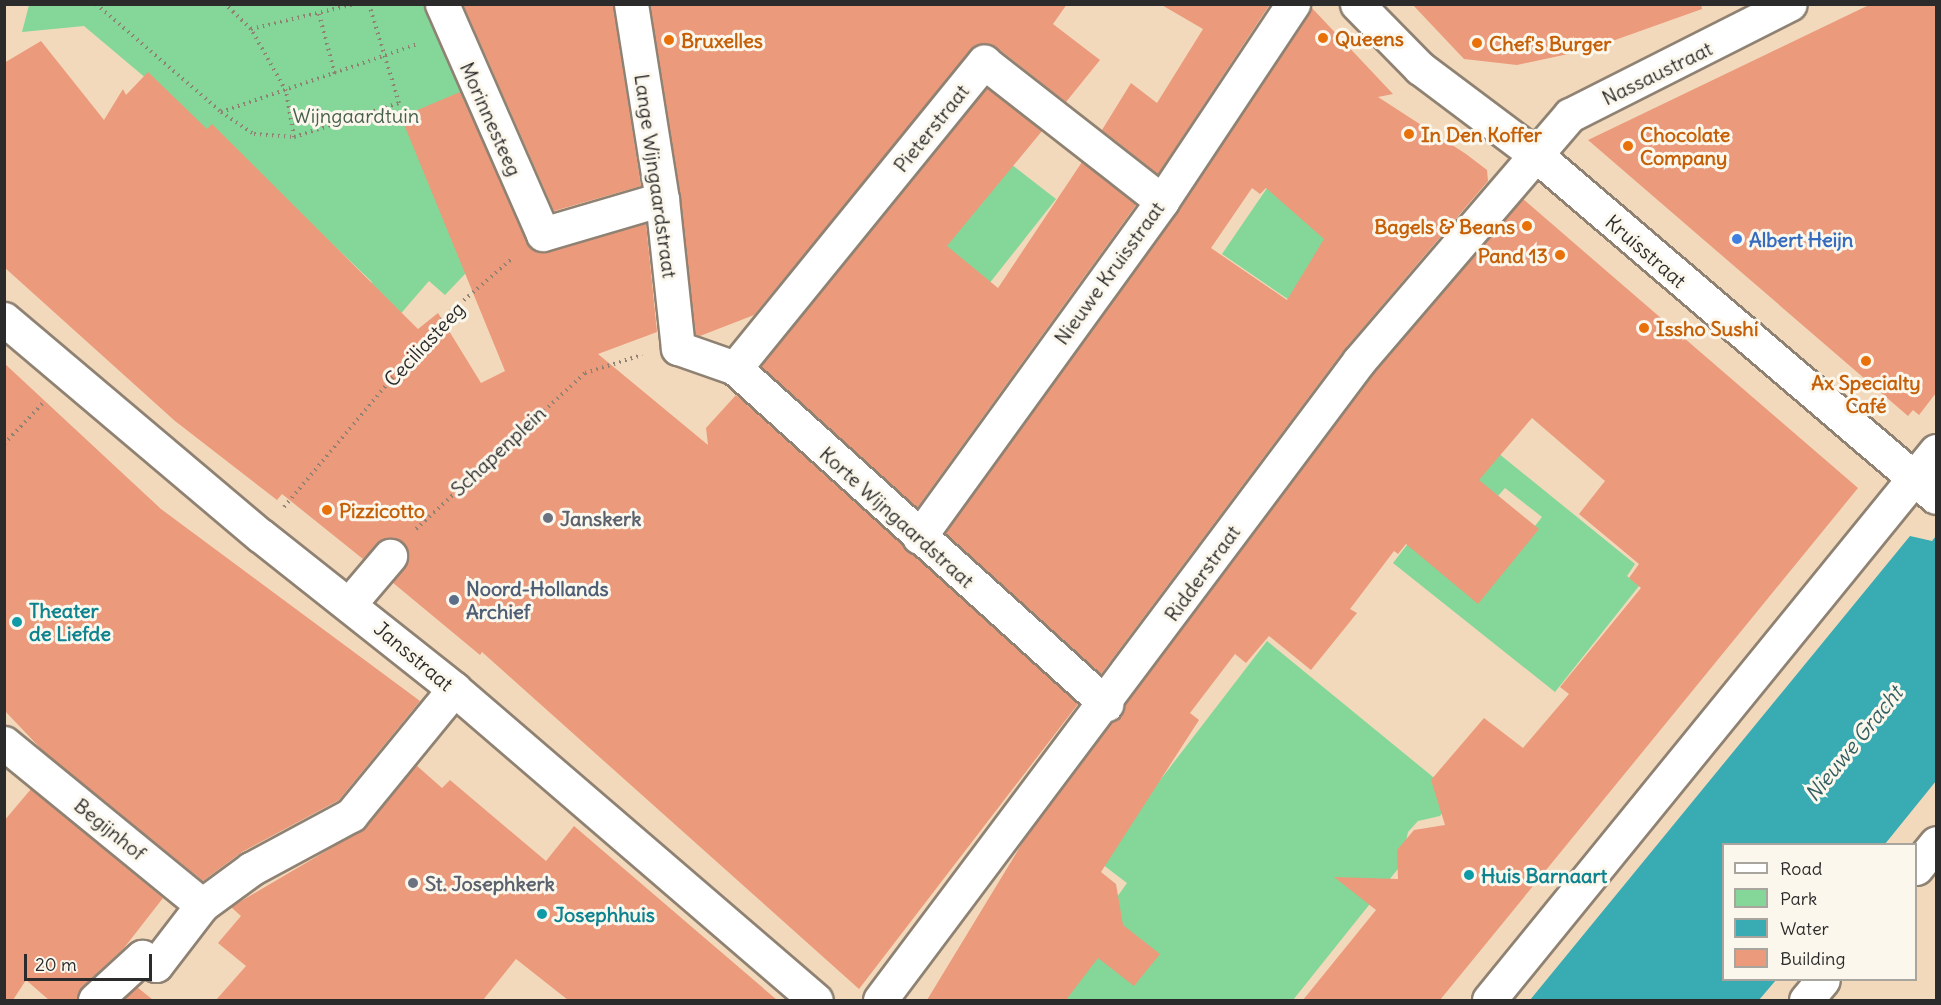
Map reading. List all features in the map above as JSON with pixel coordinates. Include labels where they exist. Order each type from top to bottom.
[{"type":"street","name":"Lange Wijngaardstraat","points":[[631,4],[662,199],[678,348]]},
{"type":"street","name":"Nieuwe Kruisstraat","points":[[919,537],[1162,201],[1293,4]]},
{"type":"street","name":"Kruisstraat","points":[[1357,4],[1420,68],[1536,155],[1926,488]]},
{"type":"street","name":"Nassaustraat","points":[[1536,155],[1570,115],[1790,4]]},
{"type":"street","name":"Morinnesteeg","points":[[446,17],[543,234]]},
{"type":"street","name":"Pieterstraat","points":[[735,368],[984,62],[1162,201]]},
{"type":"street","name":"Ridderstraat","points":[[880,1000],[1106,704],[1359,361],[1536,155]]},
{"type":"street","points":[[543,234],[662,199]]},
{"type":"street","name":"Jansstraat","points":[[4,319],[260,535],[350,603],[454,689],[816,1000]]},
{"type":"street","name":"Korte Wijngaardstraat","points":[[678,348],[735,368],[1106,704]]},
{"type":"street","points":[[1489,1000],[1926,488],[1936,451]]},
{"type":"street","points":[[350,603],[390,556]]},
{"type":"street","points":[[95,1000],[142,957],[156,965],[202,905],[251,869],[351,815],[454,689]]},
{"type":"street","name":"Begijnhof","points":[[9,756],[202,905]]},
{"type":"street","points":[[1917,867],[1936,843]]},
{"type":"street","points":[[1806,1000],[1822,981]]},
{"type":"path","points":[[96,4],[221,112],[254,134],[294,137],[399,103],[369,4]]},
{"type":"path","points":[[225,4],[251,29],[286,91],[294,137]]},
{"type":"path","points":[[251,29],[355,4]]},
{"type":"path","points":[[319,14],[335,74]]},
{"type":"path","points":[[221,112],[384,58],[446,17]]},
{"type":"path","name":"Ceciliasteeg","points":[[260,535],[441,320],[543,234]]},
{"type":"path","name":"Schapenplein","points":[[390,556],[585,374],[678,348]]},
{"type":"path","points":[[4,444],[70,376]]},
{"type":"green space","name":"Wijngaardtuin","points":[[29,5],[428,5],[515,182],[490,195],[504,233],[445,295],[429,281],[332,393],[299,363],[372,282],[256,171],[84,26],[22,32]]},
{"type":"green space","points":[[1007,161],[1056,199],[981,294],[886,328]]},
{"type":"green space","points":[[1278,172],[1340,237],[1295,304],[1222,254]]},
{"type":"green space","points":[[1482,440],[1635,564],[1627,576],[1639,586],[1555,692],[1393,563],[1410,541],[1480,596],[1542,517],[1505,488],[1498,496],[1464,470]]},
{"type":"green space","points":[[1267,641],[1455,795],[1440,816],[1418,821],[1408,832],[1401,865],[1293,1000],[1044,1000],[1127,883],[1098,861]]},
{"type":"water","name":"Nieuwe Gracht","points":[[1910,536],[1932,541],[1936,536],[1936,781],[1886,843],[1722,843],[1722,981],[1775,981],[1759,1000],[1530,1000]]},
{"type":"building","points":[[463,4],[613,4],[641,186],[554,211]]},
{"type":"building","points":[[650,4],[1067,4],[1053,24],[1100,60],[1066,102],[996,47],[977,45],[754,315],[700,336],[695,334]]},
{"type":"building","points":[[1160,4],[1270,4],[1158,174],[1102,130],[1131,83],[1157,103],[1203,29]]},
{"type":"building","points":[[1412,4],[1701,4],[1702,9],[1587,50],[1517,65],[1464,59]]},
{"type":"building","points":[[1871,4],[1936,4],[1936,393],[1919,415],[1913,410],[1908,416],[1588,140]]},
{"type":"building","points":[[1311,7],[1393,94],[1378,97],[1487,170],[1488,181],[1344,350],[1101,674],[945,533],[1177,212]],"holes":[[[1252,188],[1260,194],[1266,188],[1324,239],[1287,300],[1211,248]]]},
{"type":"building","points":[[41,41],[104,120],[123,89],[126,95],[148,72],[207,129],[212,124],[418,329],[438,313],[481,383],[505,371],[401,117],[460,92],[532,249],[548,252],[646,223],[657,332],[598,354],[708,445],[706,428],[736,395],[1078,704],[859,989],[482,652],[480,655],[392,582],[408,560],[402,541],[383,539],[363,559],[282,494],[277,500],[175,421],[4,267],[4,63]]},
{"type":"building","points":[[987,88],[1042,131],[947,246],[998,288],[1082,162],[1136,205],[917,508],[761,366]]},
{"type":"building","points":[[1523,199],[1858,488],[1440,1000],[1303,1000],[1376,910],[1334,877],[1398,879],[1397,850],[1414,830],[1445,825],[1431,780],[1484,718],[1523,748],[1569,694],[1560,687],[1641,588],[1629,578],[1639,564],[1579,514],[1605,481],[1532,418],[1479,480],[1539,529],[1478,604],[1406,544],[1398,554],[1394,551],[1350,609],[1357,613],[1311,670],[1269,636],[1246,663],[1235,654],[1190,713],[1199,720],[1101,872],[1116,884],[1123,925],[1160,954],[1134,986],[1098,958],[1066,1000],[927,1000],[1026,837],[1374,373]]},
{"type":"building","points":[[4,363],[161,509],[420,701],[339,800],[242,852],[203,881],[44,752],[4,710]]},
{"type":"building","points":[[416,765],[442,788],[450,780],[546,861],[574,826],[777,1000],[568,1000],[516,959],[483,1000],[216,1000],[246,966],[218,943],[241,916],[231,907],[360,831]]},
{"type":"building","points":[[31,789],[163,898],[124,948],[82,987],[77,1000],[49,1000],[26,980],[13,1000],[4,1000],[4,821]]},
{"type":"building","points":[[137,987],[153,1000],[122,1000]]},
{"type":"place","name":"Queens","points":[[1323,38]]},
{"type":"place","name":"Bruxelles","points":[[669,40]]},
{"type":"place","name":"Chef's Burger","points":[[1477,43]]},
{"type":"place","name":"In Den Koffer","points":[[1409,134]]},
{"type":"place","name":"Chocolate Company","points":[[1628,146]]},
{"type":"place","name":"Bagels & Beans","points":[[1527,226]]},
{"type":"place","name":"Albert Heijn","points":[[1737,239]]},
{"type":"place","name":"Pand 13","points":[[1560,255]]},
{"type":"place","name":"Issho Sushi","points":[[1644,328]]},
{"type":"place","name":"Ax Specialty Café","points":[[1866,361]]},
{"type":"place","name":"Pizzicotto","points":[[327,510]]},
{"type":"place","name":"Janskerk","points":[[548,518]]},
{"type":"place","name":"Noord-Hollands Archief","points":[[454,600]]},
{"type":"place","name":"Theater de Liefde","points":[[17,622]]},
{"type":"place","name":"Huis Barnaart","points":[[1469,875]]},
{"type":"place","name":"St. Josephkerk","points":[[413,883]]},
{"type":"place","name":"Josephhuis","points":[[542,914]]}]
